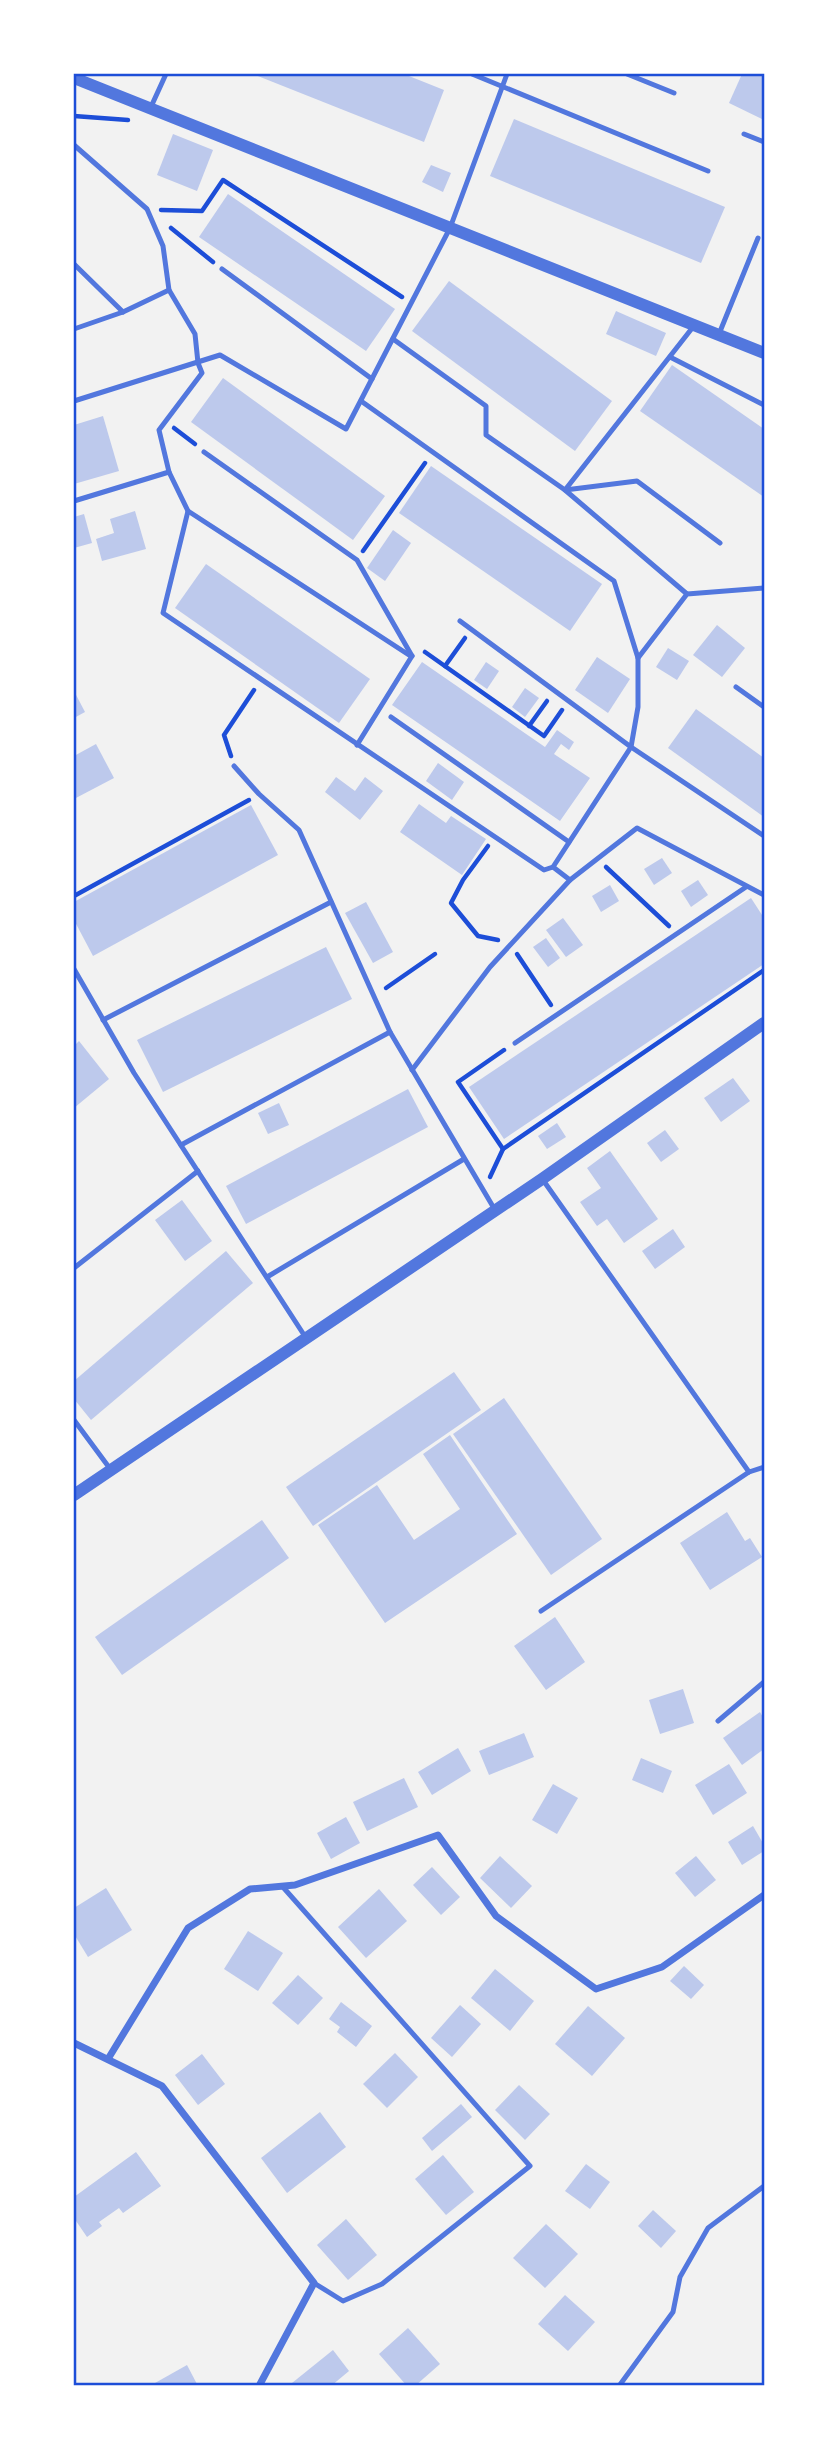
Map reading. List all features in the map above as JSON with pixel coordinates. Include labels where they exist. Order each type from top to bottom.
[{"type":"street","points":[[74,78],[765,352]]},
{"type":"street","points":[[74,1495],[542,1178],[765,1023]]},
{"type":"street","points":[[108,2059],[188,1928],[250,1889],[295,1885],[438,1835],[496,1916],[596,1989],[662,1967],[765,1895]]},
{"type":"street","points":[[74,2043],[162,2086],[314,2283],[259,2385]]},
{"type":"lane","points":[[149,109],[166,74]]},
{"type":"lane","points":[[472,74],[708,171]]},
{"type":"lane","points":[[74,401],[220,355],[346,429],[450,228],[507,74]]},
{"type":"lane","points":[[627,74],[674,93]]},
{"type":"lane","points":[[744,134],[765,142]]},
{"type":"lane","points":[[74,145],[147,209],[163,246],[169,290],[195,334],[198,363],[202,373],[159,430],[169,472],[188,511],[412,656]]},
{"type":"lane","points":[[719,334],[758,238]]},
{"type":"lane","points":[[74,264],[123,312]]},
{"type":"lane","points":[[222,269],[372,379]]},
{"type":"lane","points":[[74,329],[123,312],[169,290]]},
{"type":"lane","points":[[565,490],[695,325]]},
{"type":"lane","points":[[393,339],[486,406],[486,435],[565,490],[687,594],[765,588]]},
{"type":"lane","points":[[670,357],[765,405]]},
{"type":"lane","points":[[188,511],[163,613],[544,870],[553,867],[631,747],[638,707],[638,658],[614,581],[361,401]]},
{"type":"lane","points":[[204,452],[357,560],[412,656]]},
{"type":"lane","points":[[74,501],[169,472]]},
{"type":"lane","points":[[565,490],[637,481],[720,543]]},
{"type":"lane","points":[[638,658],[687,594]]},
{"type":"lane","points":[[460,621],[631,747],[765,836]]},
{"type":"lane","points":[[357,745],[412,656]]},
{"type":"lane","points":[[736,687],[765,707]]},
{"type":"lane","points":[[391,717],[569,842]]},
{"type":"lane","points":[[234,766],[299,830],[390,1032],[495,1210]]},
{"type":"lane","points":[[412,1070],[490,967],[570,880],[637,828],[765,895]]},
{"type":"lane","points":[[553,867],[570,880]]},
{"type":"lane","points":[[515,1043],[746,887]]},
{"type":"lane","points":[[103,1020],[331,902]]},
{"type":"lane","points":[[74,968],[134,1073],[306,1338]]},
{"type":"lane","points":[[181,1144],[390,1032]]},
{"type":"lane","points":[[267,1277],[464,1159]]},
{"type":"lane","points":[[74,1268],[198,1171]]},
{"type":"lane","points":[[542,1178],[749,1472]]},
{"type":"lane","points":[[74,1420],[111,1470]]},
{"type":"lane","points":[[541,1611],[749,1472],[765,1467]]},
{"type":"lane","points":[[718,1721],[765,1682]]},
{"type":"lane","points":[[282,1886],[530,2166],[382,2284],[342,2301],[314,2283]]},
{"type":"lane","points":[[619,2385],[673,2312],[680,2277],[708,2228],[765,2186]]},
{"type":"path","points":[[74,116],[139,121]]},
{"type":"path","points":[[147,209],[202,211],[223,180],[411,303]]},
{"type":"path","points":[[147,209],[222,269]]},
{"type":"path","points":[[166,421],[204,452]]},
{"type":"path","points":[[357,560],[433,452]]},
{"type":"path","points":[[445,666],[471,629]]},
{"type":"path","points":[[412,656],[419,647],[544,736],[554,722]]},
{"type":"path","points":[[228,748],[224,735],[261,680]]},
{"type":"path","points":[[529,726],[540,710]]},
{"type":"path","points":[[74,896],[260,794]]},
{"type":"path","points":[[495,837],[463,880],[451,903],[478,936],[512,944],[557,1014]]},
{"type":"path","points":[[598,858],[677,934]]},
{"type":"path","points":[[374,997],[435,954]]},
{"type":"path","points":[[484,1191],[503,1149],[765,970]]},
{"type":"path","points":[[503,1149],[458,1082],[515,1043]]},
{"type":"building","points":[[253,74],[404,74],[444,90],[424,142]]},
{"type":"building","points":[[742,74],[764,74],[764,120],[729,103]]},
{"type":"building","points":[[514,119],[725,207],[701,263],[490,176]]},
{"type":"building","points":[[173,134],[213,150],[197,191],[157,175]]},
{"type":"building","points":[[431,165],[451,173],[443,192],[422,182]]},
{"type":"building","points":[[228,194],[395,309],[366,351],[199,237]]},
{"type":"building","points":[[449,281],[612,401],[575,451],[412,331]]},
{"type":"building","points":[[616,311],[666,333],[656,356],[606,334]]},
{"type":"building","points":[[672,365],[764,429],[764,497],[640,411]]},
{"type":"building","points":[[223,378],[385,496],[353,540],[191,422]]},
{"type":"building","points":[[103,416],[119,471],[74,484],[74,425]]},
{"type":"building","points":[[431,466],[602,584],[570,631],[399,513]]},
{"type":"building","points":[[135,511],[146,549],[102,561],[96,539],[114,533],[110,519]]},
{"type":"building","points":[[84,514],[92,543],[74,548],[74,517]]},
{"type":"building","points":[[393,530],[411,543],[385,581],[367,568]]},
{"type":"building","points":[[206,564],[370,679],[339,723],[175,608]]},
{"type":"building","points":[[717,625],[745,648],[722,677],[693,655]]},
{"type":"building","points":[[668,648],[689,661],[677,680],[656,667]]},
{"type":"building","points":[[597,657],[630,679],[608,713],[575,690]]},
{"type":"building","points":[[422,662],[545,747],[557,730],[574,742],[569,750],[561,744],[554,754],[590,778],[560,821],[392,705]]},
{"type":"building","points":[[486,662],[499,671],[487,689],[474,680]]},
{"type":"building","points":[[525,688],[539,698],[525,717],[512,707]]},
{"type":"building","points":[[74,691],[85,712],[74,718]]},
{"type":"building","points":[[696,709],[764,758],[764,817],[668,748]]},
{"type":"building","points":[[96,744],[114,778],[74,799],[74,756]]},
{"type":"building","points":[[438,763],[464,782],[452,800],[426,781]]},
{"type":"building","points":[[336,777],[355,791],[365,777],[383,791],[360,820],[325,792]]},
{"type":"building","points":[[419,804],[446,823],[451,816],[486,839],[462,875],[400,832]]},
{"type":"building","points":[[251,805],[278,855],[93,956],[74,920],[74,902]]},
{"type":"building","points":[[662,858],[672,873],[654,885],[644,869]]},
{"type":"building","points":[[698,880],[708,895],[691,907],[681,891]]},
{"type":"building","points":[[610,885],[619,901],[601,912],[592,896]]},
{"type":"building","points":[[751,898],[764,918],[764,964],[504,1139],[469,1087]]},
{"type":"building","points":[[366,902],[393,952],[373,963],[345,913]]},
{"type":"building","points":[[563,918],[583,945],[566,957],[546,930]]},
{"type":"building","points":[[546,938],[560,958],[548,967],[533,947]]},
{"type":"building","points":[[326,947],[352,999],[163,1092],[137,1040]]},
{"type":"building","points":[[79,1041],[109,1079],[74,1108],[74,1046]]},
{"type":"building","points":[[733,1078],[750,1101],[721,1122],[704,1098]]},
{"type":"building","points":[[408,1089],[428,1127],[246,1224],[226,1186]]},
{"type":"building","points":[[279,1103],[289,1125],[268,1134],[258,1113]]},
{"type":"building","points":[[557,1123],[566,1137],[547,1149],[538,1136]]},
{"type":"building","points":[[665,1130],[679,1149],[661,1162],[647,1143]]},
{"type":"building","points":[[610,1151],[658,1219],[624,1243],[607,1219],[597,1226],[580,1202],[601,1188],[587,1168]]},
{"type":"building","points":[[182,1200],[212,1241],[185,1261],[155,1220]]},
{"type":"building","points":[[673,1229],[685,1247],[655,1269],[642,1251]]},
{"type":"building","points":[[226,1251],[253,1283],[91,1420],[74,1399],[74,1381]]},
{"type":"building","points":[[454,1372],[481,1410],[313,1526],[286,1487]]},
{"type":"building","points":[[504,1398],[602,1539],[551,1575],[453,1434]]},
{"type":"building","points":[[450,1435],[517,1534],[385,1623],[318,1525],[377,1485],[414,1540],[460,1509],[423,1454]]},
{"type":"building","points":[[727,1512],[745,1541],[750,1538],[762,1557],[710,1590],[680,1543]]},
{"type":"building","points":[[262,1520],[289,1558],[122,1675],[95,1637]]},
{"type":"building","points":[[555,1617],[585,1662],[546,1690],[514,1646]]},
{"type":"building","points":[[683,1689],[694,1723],[660,1734],[649,1700]]},
{"type":"building","points":[[760,1712],[764,1719],[764,1749],[742,1765],[723,1738]]},
{"type":"building","points":[[524,1733],[534,1757],[489,1775],[479,1751]]},
{"type":"building","points":[[458,1748],[471,1771],[432,1795],[418,1772]]},
{"type":"building","points":[[641,1758],[672,1771],[663,1793],[632,1780]]},
{"type":"building","points":[[729,1764],[747,1793],[713,1815],[695,1785]]},
{"type":"building","points":[[404,1778],[418,1807],[367,1831],[353,1802]]},
{"type":"building","points":[[553,1784],[578,1798],[557,1834],[532,1820]]},
{"type":"building","points":[[346,1817],[360,1843],[331,1859],[317,1833]]},
{"type":"building","points":[[753,1826],[764,1845],[764,1851],[742,1865],[728,1842]]},
{"type":"building","points":[[500,1856],[532,1886],[511,1908],[480,1878]]},
{"type":"building","points":[[696,1856],[716,1880],[695,1897],[675,1873]]},
{"type":"building","points":[[432,1867],[460,1897],[441,1915],[413,1885]]},
{"type":"building","points":[[106,1888],[132,1930],[88,1957],[74,1934],[74,1908]]},
{"type":"building","points":[[379,1889],[407,1921],[366,1958],[338,1927]]},
{"type":"building","points":[[248,1931],[283,1953],[258,1991],[224,1969]]},
{"type":"building","points":[[684,1966],[704,1985],[691,1999],[670,1981]]},
{"type":"building","points":[[495,1969],[534,2001],[510,2031],[471,1998]]},
{"type":"building","points":[[298,1975],[323,1998],[298,2025],[272,2003]]},
{"type":"building","points":[[341,2002],[372,2026],[356,2047],[337,2032],[340,2027],[329,2019]]},
{"type":"building","points":[[460,2005],[481,2024],[452,2057],[431,2038]]},
{"type":"building","points":[[588,2006],[625,2038],[592,2076],[555,2044]]},
{"type":"building","points":[[395,2053],[418,2077],[387,2108],[363,2084]]},
{"type":"building","points":[[202,2054],[225,2084],[198,2105],[175,2075]]},
{"type":"building","points":[[519,2085],[550,2114],[525,2140],[495,2110]]},
{"type":"building","points":[[461,2104],[472,2117],[432,2151],[422,2138]]},
{"type":"building","points":[[320,2112],[346,2147],[287,2193],[261,2158]]},
{"type":"building","points":[[136,2152],[161,2186],[123,2213],[119,2208],[99,2222],[102,2226],[87,2237],[74,2218],[74,2197]]},
{"type":"building","points":[[443,2155],[474,2192],[446,2215],[415,2179]]},
{"type":"building","points":[[586,2164],[610,2182],[590,2209],[565,2191]]},
{"type":"building","points":[[653,2210],[676,2231],[661,2248],[638,2226]]},
{"type":"building","points":[[346,2219],[377,2255],[348,2280],[317,2245]]},
{"type":"building","points":[[546,2224],[578,2254],[545,2288],[513,2258]]},
{"type":"building","points":[[565,2295],[595,2322],[568,2351],[538,2324]]},
{"type":"building","points":[[408,2328],[440,2364],[415,2386],[407,2386],[379,2354]]},
{"type":"building","points":[[333,2350],[349,2371],[331,2386],[294,2386],[292,2383]]},
{"type":"building","points":[[187,2365],[198,2386],[156,2386],[155,2383]]}]
